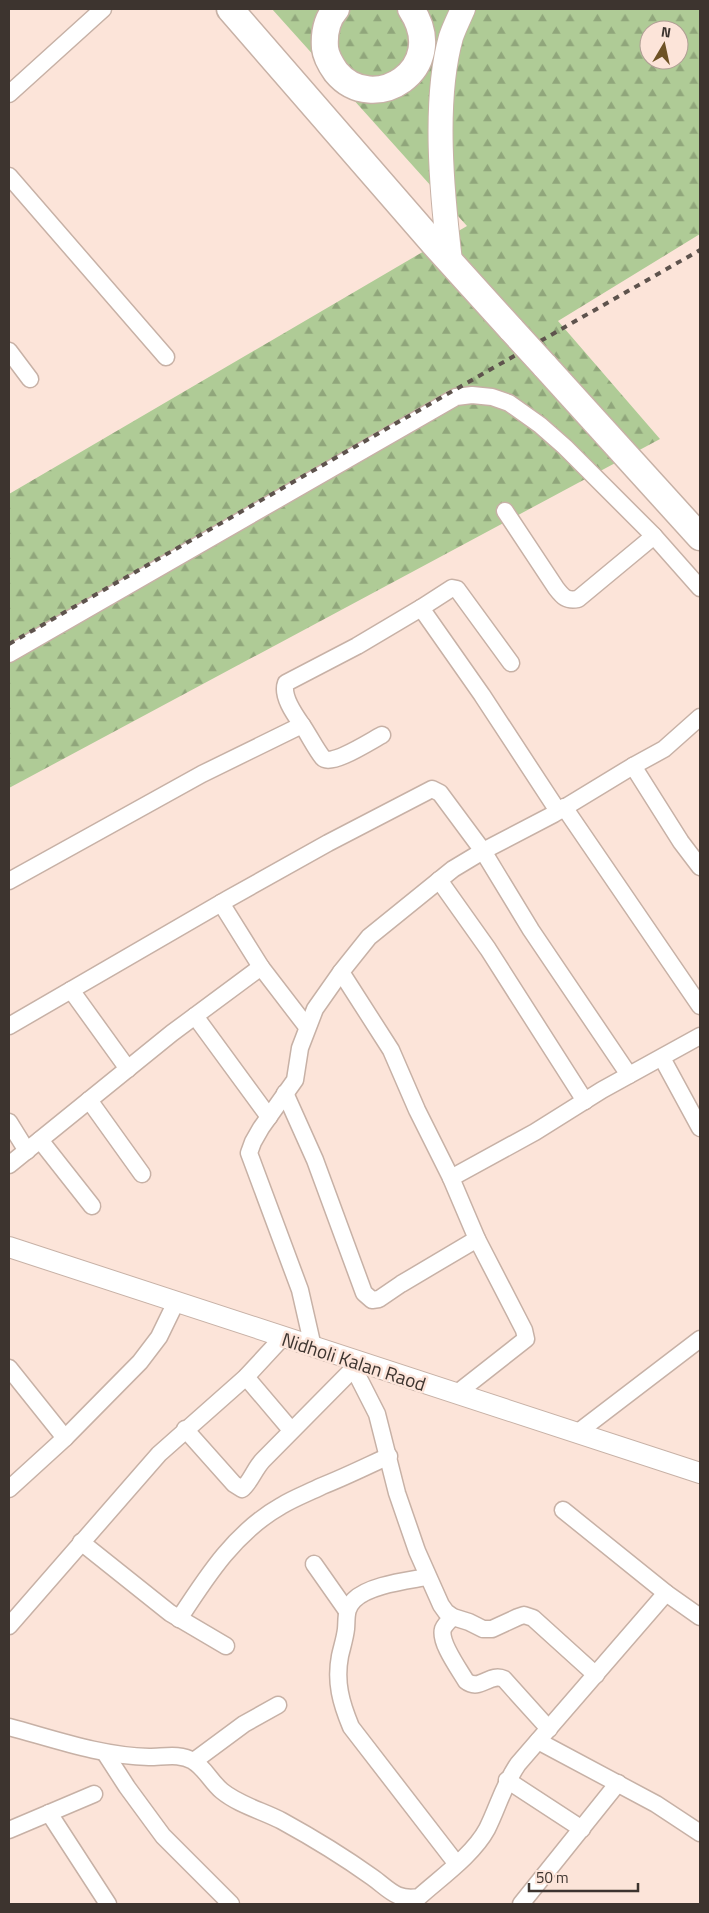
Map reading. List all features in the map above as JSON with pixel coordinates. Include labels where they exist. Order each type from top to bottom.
[{"type":"main road","points":[[230,9],[450,261],[700,537]]},
{"type":"main road","points":[[336,9],[327,24],[324,37],[325,52],[330,65],[336,72],[352,85],[366,89],[381,89],[395,85],[408,76],[417,64],[422,50],[423,36],[419,21],[411,9]]},
{"type":"main road","points":[[450,261],[444,205],[441,119],[444,80],[451,37],[463,9]]},
{"type":"main road","points":[[423,36],[451,37]]},
{"type":"main road","points":[[304,95],[336,72]]},
{"type":"street","points":[[9,94],[103,9]]},
{"type":"street","points":[[9,176],[166,357]]},
{"type":"street","points":[[9,351],[30,379]]},
{"type":"street","points":[[9,654],[456,397],[472,394],[492,397],[509,403],[540,425],[565,447],[654,536],[700,588]]},
{"type":"street","points":[[505,511],[556,588],[564,598],[571,600],[578,599],[654,536]]},
{"type":"street","points":[[382,734],[338,759],[330,761],[323,758],[302,725],[286,696],[284,688],[286,684],[349,650],[452,588],[457,589],[510,663]]},
{"type":"street","points":[[421,608],[700,1006]]},
{"type":"street","points":[[313,1347],[300,1290],[249,1153],[253,1142],[268,1117],[295,1080],[298,1056],[315,1009],[369,937],[453,869],[664,749],[700,716]]},
{"type":"street","points":[[9,881],[194,779],[302,725]]},
{"type":"street","points":[[633,766],[681,842],[700,867]]},
{"type":"street","points":[[9,1026],[220,903],[429,789],[440,793],[483,851],[531,930],[629,1075]]},
{"type":"street","points":[[439,880],[488,949],[585,1101]]},
{"type":"street","points":[[220,903],[261,967],[307,1028]]},
{"type":"street","points":[[9,1165],[195,1016],[261,967]]},
{"type":"street","points":[[341,972],[390,1050],[451,1178],[477,1240],[524,1330],[526,1339],[456,1394]]},
{"type":"street","points":[[71,990],[128,1069]]},
{"type":"street","points":[[195,1016],[268,1117]]},
{"type":"street","points":[[451,1178],[535,1132],[629,1075],[700,1036]]},
{"type":"street","points":[[662,1058],[700,1128]]},
{"type":"street","points":[[285,1093],[315,1160],[364,1293],[368,1297],[372,1300],[379,1299],[400,1284],[477,1240]]},
{"type":"street","points":[[90,1100],[142,1174]]},
{"type":"street","points":[[9,1122],[27,1151]]},
{"type":"street","points":[[40,1140],[92,1206]]},
{"type":"street","name":"Nidholi Kalan Raod","points":[[9,1247],[313,1347],[351,1363],[456,1394],[700,1473]]},
{"type":"street","points":[[9,1489],[65,1438],[140,1362],[159,1337],[176,1302]]},
{"type":"street","points":[[9,1626],[159,1454],[246,1377],[283,1337]]},
{"type":"street","points":[[578,1433],[700,1339]]},
{"type":"street","points":[[185,1429],[234,1484],[241,1489],[245,1487],[257,1467],[351,1363],[377,1414],[397,1493],[427,1577],[440,1605],[453,1617],[469,1622],[483,1630],[492,1629],[518,1616],[524,1615],[533,1618],[596,1675]]},
{"type":"street","points":[[9,1368],[14,1386],[65,1438]]},
{"type":"street","points":[[246,1377],[292,1430]]},
{"type":"street","points":[[179,1619],[212,1569],[230,1547],[261,1519],[280,1506],[302,1495],[389,1456]]},
{"type":"street","points":[[562,1510],[666,1593],[700,1617]]},
{"type":"street","points":[[81,1542],[158,1605],[226,1646]]},
{"type":"street","points":[[314,1564],[347,1611]]},
{"type":"street","points":[[427,1577],[377,1588],[358,1597],[347,1611],[346,1630],[338,1671],[338,1689],[342,1707],[351,1727],[456,1863]]},
{"type":"street","points":[[9,1727],[105,1753],[136,1757],[182,1756],[199,1765],[220,1790],[230,1797],[281,1821],[315,1840],[348,1860],[397,1896],[408,1899],[419,1897],[474,1847],[486,1830],[507,1780],[518,1764],[666,1593]]},
{"type":"street","points":[[453,1617],[445,1624],[442,1632],[443,1640],[466,1680],[470,1684],[477,1685],[494,1677],[504,1679],[549,1729]]},
{"type":"street","points":[[194,1762],[244,1724],[278,1705]]},
{"type":"street","points":[[538,1741],[656,1804],[700,1833]]},
{"type":"street","points":[[105,1753],[163,1836],[231,1904]]},
{"type":"street","points":[[507,1780],[582,1829]]},
{"type":"street","points":[[521,1904],[618,1783]]},
{"type":"street","points":[[9,1830],[94,1794]]},
{"type":"street","points":[[49,1813],[108,1904]]},
{"type":"green space","points":[[272,9],[700,9],[700,234],[558,321],[660,439],[9,788],[9,494],[467,226]]},
{"type":"railway","points":[[9,644],[700,250]]}]
